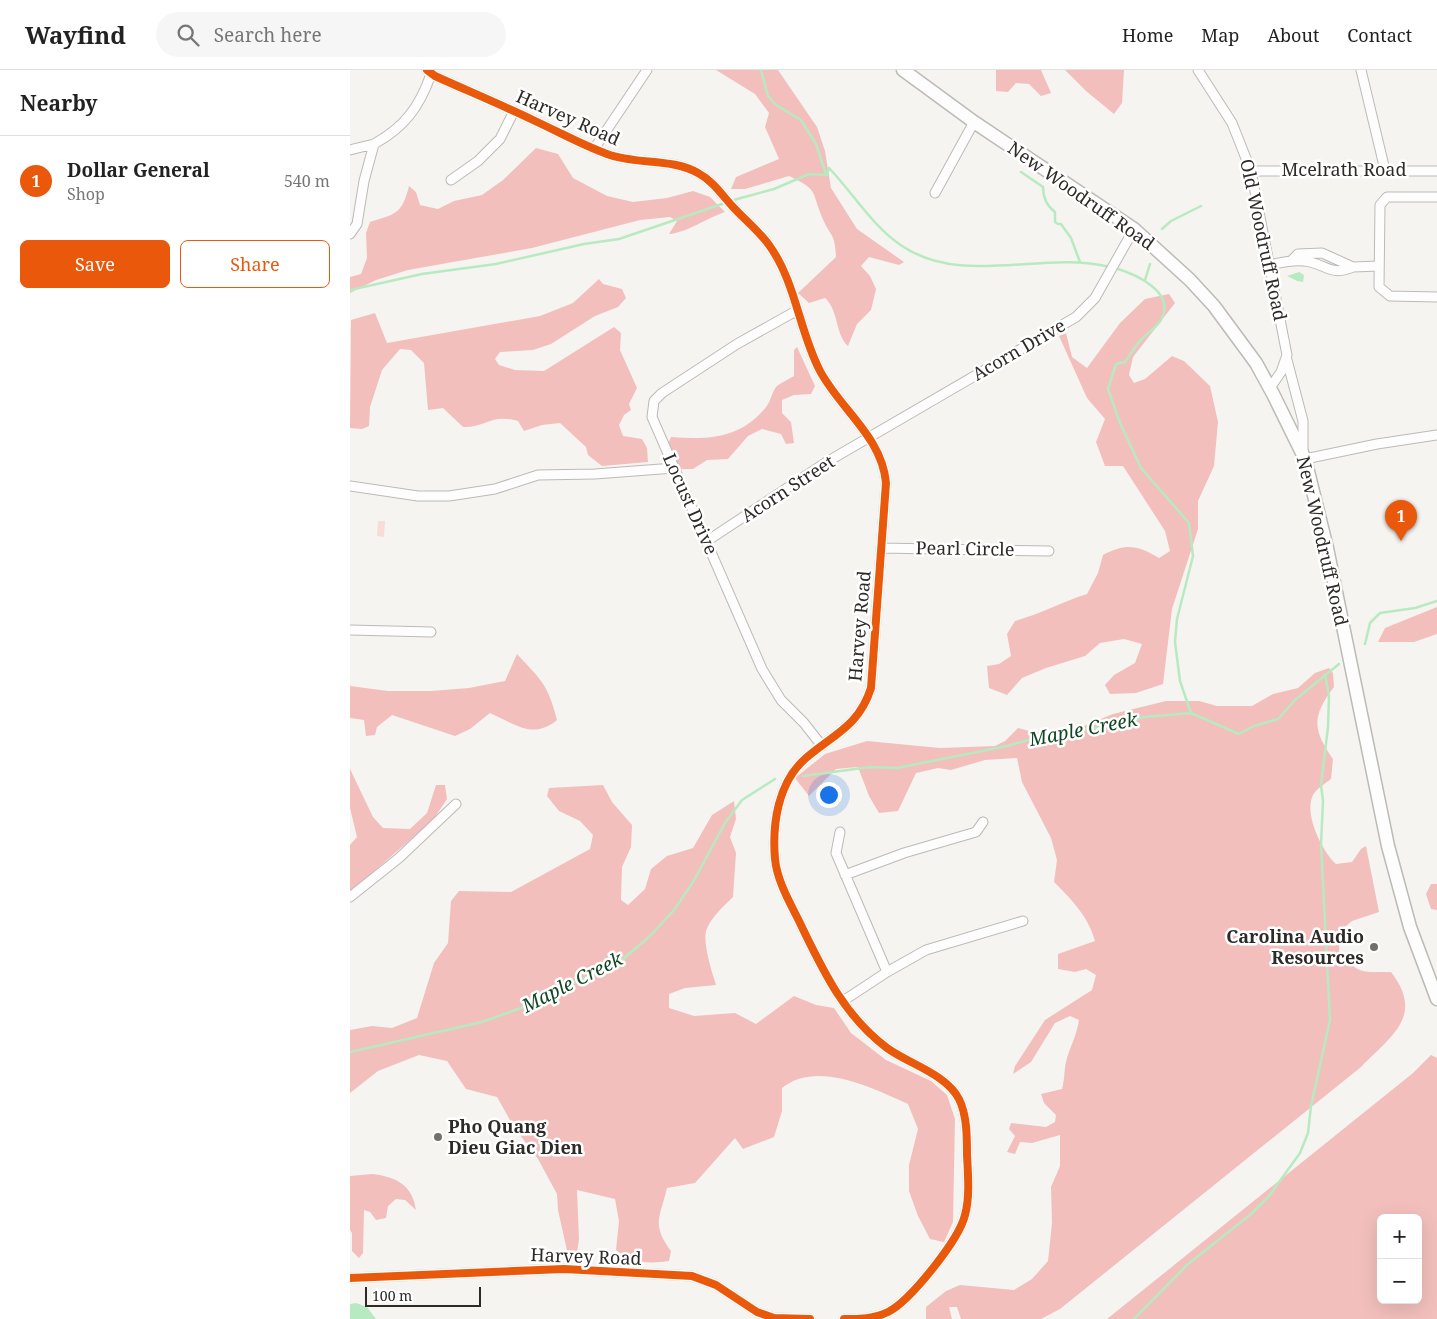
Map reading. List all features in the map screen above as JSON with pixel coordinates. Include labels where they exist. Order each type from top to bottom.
[{"type":"main road","name":"New Woodruff Road","points":[[903,70],[974,122],[1134,229],[1190,280],[1214,306],[1250,355],[1270,388],[1304,457],[1327,548],[1388,846],[1410,927],[1437,999]]},
{"type":"street","points":[[594,149],[648,70]]},
{"type":"street","name":"Old Woodruff Road","points":[[1198,70],[1232,124],[1250,171],[1270,265],[1287,360],[1303,421],[1304,457]]},
{"type":"street","points":[[1361,70],[1385,170]]},
{"type":"street","points":[[350,150],[374,144],[388,137],[411,116],[420,103],[429,72]]},
{"type":"street","name":"Harvey Road","points":[[429,72],[594,149],[626,160],[687,167],[706,178],[760,234],[777,258],[789,285],[796,311],[813,357],[824,379],[838,400],[870,437],[885,471],[871,688],[864,706],[853,722],[798,767],[782,796],[775,826],[775,862],[785,892],[823,972],[843,1002],[864,1026],[886,1046],[953,1089],[963,1108],[967,1160],[966,1214],[962,1226],[948,1249],[903,1300],[889,1312],[872,1318],[844,1319]]},
{"type":"street","points":[[451,180],[478,161],[500,139],[514,111]]},
{"type":"street","points":[[935,193],[974,122]]},
{"type":"street","points":[[350,234],[357,224],[364,181],[374,144]]},
{"type":"street","name":"Mcelrath Road","points":[[1250,171],[1437,170]]},
{"type":"street","points":[[1437,197],[1387,197],[1380,205],[1379,266],[1379,287],[1390,296],[1437,297]]},
{"type":"street","name":"Acorn Drive","points":[[870,437],[1076,317],[1095,298],[1134,229]]},
{"type":"street","points":[[1291,260],[1298,254],[1322,253],[1353,267]]},
{"type":"street","points":[[1270,265],[1291,260],[1309,261],[1329,270],[1379,266]]},
{"type":"street","name":"Locust Drive","points":[[796,311],[737,344],[658,397],[652,406],[652,416],[768,680],[781,700],[804,723],[822,746]]},
{"type":"street","points":[[1270,388],[1287,360]]},
{"type":"street","points":[[1304,457],[1437,435]]},
{"type":"street","name":"Acorn Street","points":[[707,542],[825,463],[870,437]]},
{"type":"street","points":[[350,486],[418,496],[449,496],[490,490],[538,476],[674,468]]},
{"type":"street","name":"Pearl Circle","points":[[881,548],[1049,550]]},
{"type":"street","points":[[350,630],[431,632]]},
{"type":"street","points":[[350,897],[399,858],[456,804]]},
{"type":"street","points":[[845,875],[904,853],[976,832],[983,822]]},
{"type":"street","points":[[840,832],[836,853],[887,972]]},
{"type":"street","points":[[843,1002],[887,972],[926,950],[1022,921]]},
{"type":"street","name":"Harvey Road","points":[[350,1278],[564,1269],[692,1276],[716,1284],[757,1312],[774,1318],[810,1319]]},
{"type":"shaded area","points":[[716,70],[778,70],[817,127],[825,151],[831,188],[857,229],[904,262],[899,265],[869,257],[861,266],[870,276],[876,289],[871,310],[857,324],[848,346],[841,335],[833,309],[825,298],[809,303],[798,293],[836,257],[833,239],[822,217],[813,192],[810,188],[789,176],[745,189],[731,189],[736,177],[779,159],[765,127],[769,113],[755,94]]},
{"type":"shaded area","points":[[996,70],[1041,70],[1051,93],[1041,96],[1029,84],[1016,83],[1008,92],[996,91]]},
{"type":"shaded area","points":[[1065,70],[1124,70],[1122,103],[1114,114],[1086,91]]},
{"type":"shaded area","points":[[536,148],[558,154],[573,178],[607,196],[633,202],[667,198],[693,191],[710,197],[725,212],[676,233],[669,234],[677,221],[670,217],[640,220],[532,248],[408,270],[376,280],[350,293],[350,277],[361,274],[367,258],[366,233],[370,222],[397,212],[404,202],[409,186],[416,192],[420,205],[438,209],[454,201],[482,195],[503,180]]},
{"type":"shaded area","points":[[1299,272],[1304,275],[1303,282],[1287,276]]},
{"type":"shaded area","points":[[599,279],[603,284],[622,289],[626,298],[618,307],[595,316],[551,344],[533,350],[500,352],[495,359],[499,365],[515,370],[544,371],[614,327],[621,333],[620,350],[637,388],[629,404],[631,410],[624,415],[619,425],[623,436],[642,439],[647,448],[648,462],[602,466],[588,455],[586,447],[560,423],[542,425],[524,431],[518,421],[509,419],[463,427],[443,408],[428,410],[424,363],[411,350],[400,349],[382,370],[370,407],[369,426],[362,429],[350,428],[351,320],[375,313],[387,343],[540,316],[573,303]]},
{"type":"shaded area","points":[[1169,294],[1175,303],[1133,357],[1129,375],[1134,383],[1145,379],[1172,356],[1184,361],[1210,386],[1218,422],[1214,466],[1198,501],[1198,529],[1172,609],[1163,684],[1136,693],[1110,694],[1105,685],[1114,675],[1135,663],[1142,644],[1124,639],[1100,643],[1085,656],[1046,668],[1022,678],[1007,695],[989,688],[987,666],[999,664],[1011,656],[1007,634],[1015,621],[1087,594],[1098,573],[1103,555],[1111,551],[1125,547],[1138,548],[1159,558],[1170,551],[1165,531],[1123,466],[1105,466],[1096,442],[1105,419],[1087,398],[1059,336],[1066,333],[1072,357],[1087,368],[1120,323],[1145,299]]},
{"type":"shaded area","points":[[797,347],[815,386],[811,394],[794,395],[782,400],[782,413],[791,422],[794,443],[786,444],[781,434],[762,429],[748,436],[728,459],[707,460],[693,469],[679,469],[668,444],[671,437],[712,437],[724,435],[746,425],[766,407],[777,386],[794,376],[794,350]]},
{"type":"shaded area","points":[[378,521],[385,521],[384,537],[377,536]]},
{"type":"shaded area","points":[[1437,607],[1437,634],[1414,642],[1378,642],[1385,628]]},
{"type":"shaded area","points":[[517,654],[547,690],[557,720],[548,726],[540,729],[524,728],[490,713],[470,729],[455,736],[392,715],[377,727],[375,735],[366,736],[364,720],[350,718],[350,686],[388,691],[431,691],[469,688],[505,681]]},
{"type":"shaded area","points":[[1329,668],[1333,673],[1334,687],[1322,706],[1317,723],[1321,739],[1333,759],[1331,779],[1315,792],[1311,800],[1310,809],[1315,830],[1325,850],[1336,864],[1352,862],[1361,849],[1366,846],[1379,912],[1352,921],[1340,931],[1339,951],[1351,964],[1361,971],[1391,972],[1401,987],[1405,1001],[1404,1013],[1400,1024],[1393,1035],[1361,1067],[1060,1309],[1041,1319],[961,1319],[957,1307],[949,1307],[952,1319],[926,1319],[926,1307],[946,1291],[960,1285],[1014,1290],[1032,1279],[1048,1261],[1052,1223],[1051,1187],[1060,1166],[1060,1135],[1032,1143],[1020,1142],[1015,1154],[1007,1152],[1015,1136],[1009,1129],[1011,1123],[1046,1127],[1055,1122],[1056,1115],[1044,1103],[1041,1094],[1062,1089],[1066,1061],[1079,1020],[1070,1016],[1055,1023],[1031,1062],[1013,1074],[1015,1066],[1045,1020],[1092,990],[1096,975],[1086,969],[1075,972],[1058,969],[1058,954],[1095,941],[1084,916],[1054,882],[1057,860],[1051,838],[1022,782],[1017,758],[985,760],[951,770],[938,768],[916,773],[898,811],[879,813],[869,796],[858,767],[836,769],[809,796],[795,778],[825,754],[867,741],[940,748],[995,746],[1005,741],[1018,728],[1033,732],[1062,735],[1113,714],[1166,701],[1199,701],[1217,706],[1252,706],[1273,694],[1298,688],[1315,673]]},
{"type":"shaded area","points":[[350,769],[373,817],[383,828],[410,829],[427,813],[436,785],[445,785],[447,799],[433,820],[350,892],[350,845],[357,837],[350,808]]},
{"type":"shaded area","points":[[603,785],[612,802],[632,825],[631,847],[622,867],[621,900],[628,905],[645,889],[651,869],[667,856],[693,848],[712,815],[734,801],[736,819],[730,837],[736,853],[733,897],[711,921],[705,937],[708,958],[716,985],[685,988],[669,994],[669,1008],[694,1016],[735,1013],[756,1024],[794,996],[816,1005],[834,1008],[851,1033],[886,1060],[931,1081],[947,1095],[955,1119],[953,1222],[944,1242],[930,1239],[918,1216],[909,1191],[909,1165],[918,1129],[908,1104],[845,1079],[811,1076],[796,1080],[782,1088],[782,1111],[774,1137],[743,1149],[735,1138],[695,1183],[667,1188],[660,1214],[659,1227],[671,1251],[669,1261],[654,1262],[634,1260],[616,1250],[619,1221],[615,1199],[577,1190],[579,1239],[577,1253],[568,1255],[558,1210],[557,1194],[538,1159],[514,1127],[497,1097],[466,1089],[447,1061],[419,1055],[378,1071],[350,1093],[350,1030],[372,1026],[392,1028],[417,1018],[434,963],[448,943],[451,901],[459,891],[511,892],[590,849],[593,835],[580,821],[559,811],[547,796],[549,788]]},
{"type":"shaded area","points":[[1431,884],[1437,884],[1437,910],[1431,909],[1426,894]]},
{"type":"shaded area","points":[[1431,1055],[1437,1058],[1437,1319],[1107,1319],[1413,1073]]},
{"type":"shaded area","points":[[372,1174],[388,1177],[402,1183],[411,1194],[416,1210],[405,1200],[396,1199],[388,1206],[386,1218],[376,1220],[370,1212],[364,1210],[363,1253],[359,1258],[352,1251],[350,1176]]},
{"type":"shaded area","points":[[356,1303],[367,1307],[376,1319],[350,1319],[350,1304]]},
{"type":"waterway","points":[[761,70],[768,96],[776,105],[801,120],[816,144],[826,174]]},
{"type":"waterway","points":[[827,175],[829,168],[881,229],[902,246],[926,258],[951,264],[977,266],[1058,262],[1110,267]]},
{"type":"waterway","points":[[1021,172],[1043,187],[1046,201],[1055,212],[1055,222],[1061,224],[1071,238],[1080,262]]},
{"type":"waterway","points":[[730,201],[774,189],[809,174],[827,175]]},
{"type":"waterway","points":[[350,290],[422,274],[496,264],[584,244],[619,239],[725,203]]},
{"type":"waterway","points":[[1162,229],[1171,221],[1201,206]]},
{"type":"waterway","points":[[1145,280],[1150,264]]},
{"type":"waterway","points":[[1115,268],[1133,275],[1152,286],[1159,293],[1163,301],[1164,310],[1161,320],[1157,326],[1143,337],[1125,362],[1116,364],[1108,389],[1120,423],[1141,468],[1189,523],[1193,556],[1177,619],[1175,642],[1180,681],[1191,713]]},
{"type":"waterway","name":"Maple Creek","points":[[1365,644],[1370,623],[1380,613],[1415,608],[1437,601]]},
{"type":"waterway","name":"Maple Creek","points":[[803,776],[870,767],[897,768],[1007,746],[1039,737],[1125,723],[1145,717],[1191,713],[1239,734],[1254,726],[1278,719],[1295,700],[1339,664]]},
{"type":"waterway","points":[[1134,1319],[1187,1265],[1251,1214],[1269,1196],[1300,1153],[1308,1133],[1311,1106],[1330,1020],[1321,844],[1323,801],[1321,785],[1328,727],[1329,696],[1325,674]]},
{"type":"waterway","name":"Maple Creek","points":[[350,1052],[482,1022],[521,1008],[622,960],[650,936],[674,910],[693,882],[725,823],[742,800],[775,779]]},
{"type":"cycle path","points":[[427,70],[435,76],[607,154],[630,160],[677,165],[688,168],[708,180],[761,235],[778,259],[820,371],[869,438],[883,467],[886,483],[871,688],[866,701],[853,721],[806,758],[789,779],[783,791],[776,818],[775,859],[778,875],[787,898],[825,972],[845,1005],[871,1035],[896,1054],[936,1076],[953,1090],[959,1099],[964,1112],[966,1126],[968,1193],[965,1215],[954,1239],[932,1269],[908,1296],[897,1306],[883,1314],[866,1318],[844,1319]]},
{"type":"cycle path","points":[[350,1278],[564,1269],[692,1276],[716,1285],[757,1312],[774,1318],[810,1319]]},
{"type":"place","name":"Dollar General","points":[[1401,541]]},
{"type":"place","name":"Carolina Audio Resources","points":[[1374,947]]},
{"type":"place","name":"Pho Quang Dieu Giac Dien","points":[[438,1137]]}]
